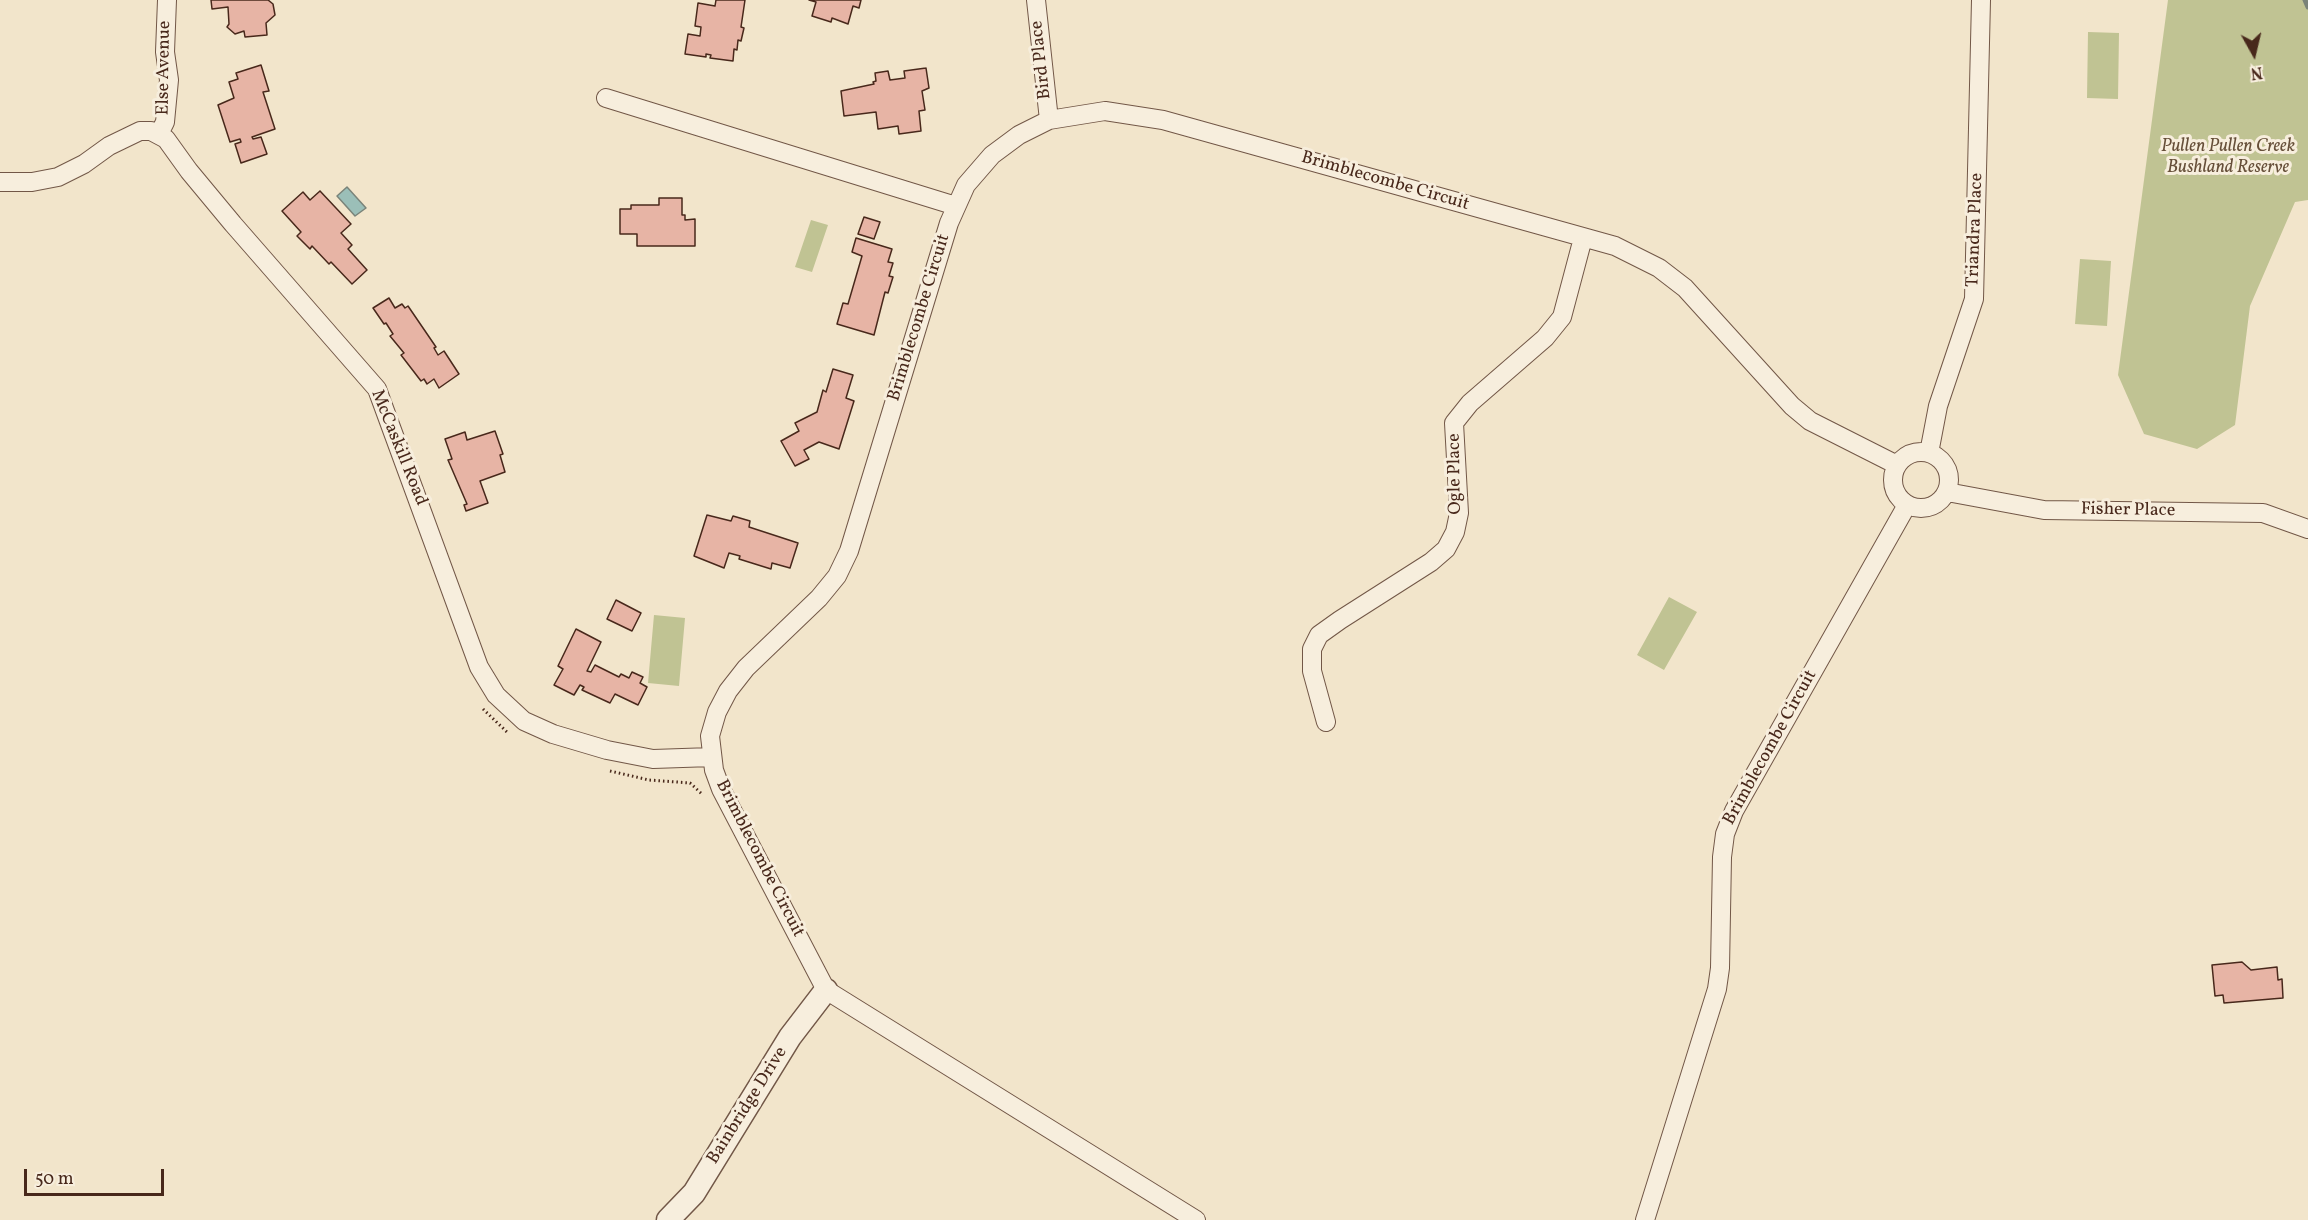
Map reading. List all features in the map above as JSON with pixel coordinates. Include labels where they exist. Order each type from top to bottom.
[{"type":"street","name":"Else Avenue","points":[[159,134],[165,122],[169,80],[165,52],[167,0]]},
{"type":"street","name":"Bird Place","points":[[1036,0],[1049,120]]},
{"type":"street","name":"Triandra Place","points":[[1929,453],[1938,406],[1974,299],[1980,0]]},
{"type":"street","points":[[606,98],[956,206]]},
{"type":"street","name":"Brimblecombe Circuit","points":[[826,990],[721,789],[712,757],[710,736],[717,712],[728,692],[746,668],[819,598],[837,576],[849,551],[949,223],[966,185],[992,155],[1020,135],[1049,120],[1105,111],[1163,120],[1615,246],[1659,268],[1684,288],[1792,406],[1810,421],[1897,465]]},
{"type":"street","points":[[0,182],[32,182],[58,177],[84,164],[109,146],[140,131],[152,131],[159,134]]},
{"type":"street","name":"McCaskill Road","points":[[159,134],[166,139],[233,224],[377,389],[478,667],[496,696],[524,721],[553,734],[607,750],[653,759],[712,757]]},
{"type":"street","name":"Ogle Place","points":[[1326,722],[1312,671],[1312,649],[1319,635],[1431,562],[1446,549],[1455,532],[1459,513],[1454,423],[1470,403],[1545,338],[1562,317],[1583,238]]},
{"type":"street","points":[[1922,452],[1938,457],[1949,473],[1950,482],[1942,500],[1926,508],[1907,505],[1895,491],[1894,474],[1897,465],[1908,455],[1922,452]]},
{"type":"street","name":"Fisher Place","points":[[1947,492],[2044,510],[2263,513],[2308,529]]},
{"type":"street","name":"Brimblecombe Circuit","points":[[1645,1220],[1717,989],[1720,968],[1722,857],[1725,834],[1734,811],[1907,505]]},
{"type":"street","points":[[826,990],[1196,1220]]},
{"type":"street","name":"Bainbridge Drive","points":[[668,1220],[694,1193],[790,1037],[826,990]]},
{"type":"path","points":[[479,704],[485,713],[509,734]]},
{"type":"path","points":[[600,768],[630,777],[690,783],[699,789],[705,799]]},
{"type":"green space","name":"Pullen Pullen Creek Bushland Reserve","points":[[2168,0],[2308,0],[2308,200],[2295,202],[2250,306],[2235,425],[2197,449],[2144,434],[2118,375]]},
{"type":"green space","points":[[2088,32],[2119,33],[2118,99],[2087,98]]},
{"type":"green space","points":[[811,220],[828,225],[812,272],[795,267]]},
{"type":"green space","points":[[2080,259],[2111,261],[2107,326],[2075,324]]},
{"type":"green space","points":[[1669,597],[1697,612],[1664,670],[1637,655]]},
{"type":"green space","points":[[654,615],[685,618],[679,686],[648,683]]},
{"type":"water","points":[[347,187],[366,208],[355,216],[337,196]]},
{"type":"building","points":[[211,0],[268,0],[273,4],[275,15],[266,23],[267,35],[245,37],[244,31],[235,34],[227,27],[229,24],[228,7],[212,9]]},
{"type":"building","points":[[716,0],[745,0],[741,27],[744,28],[741,41],[738,40],[737,50],[734,49],[733,61],[710,58],[711,55],[706,54],[706,57],[685,54],[688,34],[700,36],[701,27],[695,26],[698,3],[715,6]]},
{"type":"building","points":[[809,0],[861,0],[859,8],[853,6],[848,24],[832,18],[831,22],[812,16],[816,2]]},
{"type":"building","points":[[261,65],[269,91],[263,92],[275,129],[252,137],[253,139],[261,137],[267,154],[241,163],[235,144],[241,142],[240,139],[230,142],[218,105],[234,98],[229,82],[238,79],[236,73]]},
{"type":"building","points":[[926,68],[929,88],[922,91],[925,110],[919,111],[921,131],[899,134],[898,126],[878,129],[876,112],[844,116],[841,91],[874,84],[875,73],[888,71],[890,80],[905,78],[904,71]]},
{"type":"building","points":[[320,191],[351,224],[341,233],[352,245],[348,249],[367,270],[352,284],[331,262],[329,264],[312,246],[310,249],[297,236],[301,232],[282,211],[303,192],[310,200]]},
{"type":"building","points":[[659,198],[682,198],[682,215],[685,215],[685,220],[695,219],[695,246],[637,246],[637,234],[620,234],[620,209],[631,209],[631,205],[659,205]]},
{"type":"building","points":[[864,217],[880,222],[874,239],[858,234]]},
{"type":"building","points":[[856,238],[892,249],[888,262],[893,263],[889,276],[893,277],[888,293],[885,292],[874,335],[837,324],[843,303],[848,304],[862,256],[852,252]]},
{"type":"building","points":[[389,298],[395,308],[402,304],[405,308],[408,306],[436,347],[434,348],[438,355],[444,351],[459,374],[439,388],[434,379],[427,384],[424,379],[421,381],[401,355],[404,353],[390,336],[393,334],[386,323],[384,324],[373,308]]},
{"type":"building","points":[[833,369],[853,375],[846,398],[854,401],[839,449],[819,442],[804,450],[809,459],[795,466],[781,441],[799,431],[795,423],[817,412],[823,390],[826,392]]},
{"type":"building","points":[[495,431],[503,454],[500,455],[505,472],[480,481],[488,503],[466,511],[464,505],[467,504],[448,460],[452,459],[445,439],[465,432],[467,440]]},
{"type":"building","points":[[707,515],[731,521],[733,516],[750,521],[749,527],[798,543],[790,568],[772,563],[771,569],[739,559],[740,556],[729,553],[724,568],[694,556]]},
{"type":"building","points":[[616,600],[641,613],[632,631],[607,619]]},
{"type":"building","points":[[576,629],[601,642],[587,671],[591,672],[595,665],[619,677],[621,674],[629,678],[632,672],[643,677],[640,683],[647,687],[638,705],[615,694],[610,703],[582,690],[584,687],[580,685],[574,695],[554,685],[563,669],[558,666]]},
{"type":"building","points":[[2242,962],[2251,970],[2277,967],[2278,980],[2282,979],[2283,998],[2224,1003],[2223,995],[2215,996],[2212,965]]},
{"type":"waterway","points":[[2305,0],[2308,7]]}]
